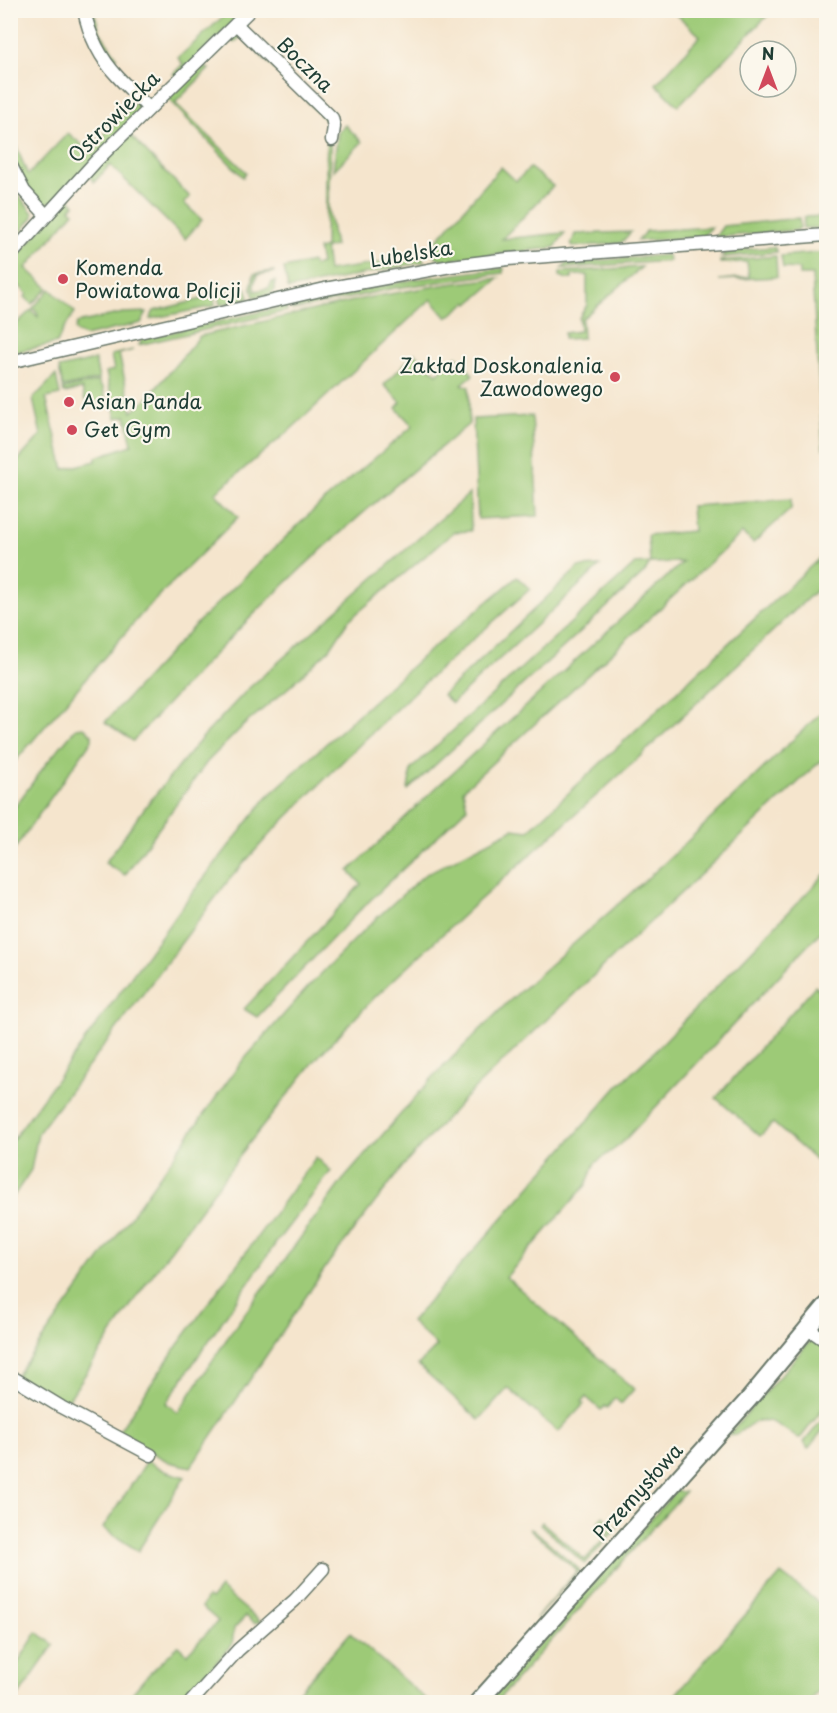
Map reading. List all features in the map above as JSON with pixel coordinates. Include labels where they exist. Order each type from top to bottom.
[{"type":"main road","name":"Przemysłowa","points":[[478,1702],[742,1406],[826,1306]]},
{"type":"street","points":[[84,10],[89,31],[103,56],[117,76],[148,108]]},
{"type":"street","name":"Ostrowiecka","points":[[10,256],[148,108],[250,10]]},
{"type":"street","name":"Boczna","points":[[236,24],[332,118],[334,127],[332,140]]},
{"type":"street","points":[[10,164],[24,191],[46,215]]},
{"type":"street","name":"Lubelska","points":[[10,362],[325,289],[442,268],[508,259],[826,235]]},
{"type":"street","points":[[809,1329],[826,1341]]},
{"type":"street","points":[[10,1376],[61,1407],[151,1455]]},
{"type":"street","points":[[191,1702],[238,1650],[295,1600],[323,1569]]},
{"type":"green space","points":[[87,11],[94,11],[100,32],[117,57],[112,62],[103,51]]},
{"type":"green space","points":[[229,11],[245,11],[176,77],[173,74],[183,64],[178,58]]},
{"type":"green space","points":[[678,11],[772,11],[744,39],[738,39],[738,45],[678,106],[656,84],[700,36],[675,13]]},
{"type":"green space","points":[[233,32],[237,32],[328,118],[331,128],[328,208],[335,246],[325,248],[328,271],[420,257],[424,262],[288,288],[284,268],[312,262],[314,266],[321,264],[318,249],[325,247],[327,121],[241,36],[234,43],[228,37]]},
{"type":"green space","points":[[200,65],[209,69],[175,103],[246,172],[243,177],[167,98]]},
{"type":"green space","points":[[137,102],[141,108],[140,112],[53,201],[44,204],[38,201],[15,165],[12,155],[14,141],[28,175],[68,133],[88,150]]},
{"type":"green space","points":[[345,125],[362,142],[333,171],[338,132]]},
{"type":"green space","points":[[128,133],[190,197],[184,203],[202,220],[185,239],[110,165],[94,182],[89,176]]},
{"type":"green space","points":[[501,167],[516,181],[530,168],[553,186],[502,239],[565,233],[555,247],[551,248],[448,260],[437,257],[429,249]]},
{"type":"green space","points":[[14,189],[33,213],[33,217],[11,244],[11,234],[18,219],[11,193]]},
{"type":"green space","points":[[68,198],[75,204],[70,209],[74,212],[26,268],[48,288],[32,304],[25,297],[27,294],[11,277],[11,263]]},
{"type":"green space","points":[[826,216],[826,228],[803,228],[804,217]]},
{"type":"green space","points":[[799,218],[798,230],[715,237],[723,226]]},
{"type":"green space","points":[[712,227],[702,237],[637,241],[646,231]]},
{"type":"green space","points":[[631,232],[621,243],[573,247],[571,245],[575,234]]},
{"type":"green space","points":[[774,247],[777,252],[721,257],[727,251]]},
{"type":"green space","points":[[826,252],[826,444],[823,448],[812,275],[799,275],[799,269],[783,268],[781,256]]},
{"type":"green space","points":[[668,255],[669,261],[562,268],[567,263]]},
{"type":"green space","points":[[776,256],[777,277],[719,280],[749,277],[747,262],[720,263],[720,261]]},
{"type":"green space","points":[[642,267],[582,319],[583,338],[564,339],[564,333],[580,331],[579,318],[587,305],[587,275],[572,275],[572,279],[567,279],[560,276],[560,272]]},
{"type":"green space","points":[[504,268],[503,273],[395,288],[292,310],[291,304],[417,279]]},
{"type":"green space","points":[[274,271],[257,275],[254,285],[255,291],[269,288],[275,281],[275,290],[270,294],[254,297],[251,287],[254,274]]},
{"type":"green space","points":[[499,278],[469,304],[467,302],[447,318],[431,299],[290,430],[215,493],[238,517],[145,610],[11,766],[11,468],[41,435],[33,399],[56,375],[60,395],[46,398],[64,469],[96,461],[96,457],[132,445],[126,416],[116,418],[106,372],[114,370],[111,355],[133,350],[119,354],[132,412],[146,400],[200,336],[366,298]]},
{"type":"green space","points":[[246,288],[249,297],[247,299],[220,305],[218,295]]},
{"type":"green space","points":[[50,289],[75,312],[57,343],[11,353],[11,329],[31,310],[38,317],[33,308]]},
{"type":"green space","points":[[214,296],[215,306],[150,319],[154,311]]},
{"type":"green space","points":[[286,306],[287,311],[139,345],[142,339]]},
{"type":"green space","points":[[147,312],[141,323],[85,336],[77,333],[75,329],[77,323],[123,313]]},
{"type":"green space","points":[[415,353],[437,374],[457,356],[473,375],[462,384],[469,387],[469,424],[308,562],[227,641],[133,741],[105,722],[195,625],[319,505],[413,426],[396,408],[401,402],[384,385]]},
{"type":"green space","points":[[95,360],[99,379],[63,387],[59,368]]},
{"type":"green space","points":[[99,381],[105,397],[102,404],[95,405],[92,399],[85,400],[82,389],[64,393],[63,389]]},
{"type":"green space","points":[[532,416],[538,516],[478,519],[473,419]]},
{"type":"green space","points":[[470,493],[471,531],[454,532],[349,620],[330,649],[244,725],[207,762],[125,875],[105,863],[146,806],[202,738],[249,688]]},
{"type":"green space","points":[[791,499],[791,509],[753,543],[742,533],[463,790],[467,808],[358,912],[257,1017],[244,1009],[361,884],[349,871],[439,785],[683,562],[650,563],[648,535],[693,531],[691,506]]},
{"type":"green space","points":[[826,552],[826,581],[634,762],[376,996],[317,1058],[247,1146],[137,1296],[65,1405],[16,1376],[240,1064],[310,985],[369,925],[424,875],[513,829],[528,831]]},
{"type":"green space","points":[[650,563],[645,572],[408,790],[411,769],[635,564]]},
{"type":"green space","points":[[600,566],[452,703],[443,695],[579,567]]},
{"type":"green space","points":[[517,577],[530,589],[416,690],[270,834],[228,881],[38,1133],[31,1170],[11,1200],[11,1142],[190,896],[267,797],[424,655]]},
{"type":"green space","points":[[826,708],[826,756],[465,1098],[404,1165],[330,1261],[191,1467],[169,1462],[117,1434],[177,1346],[316,1157],[331,1171],[278,1240],[166,1403],[178,1413],[232,1331],[342,1181],[434,1076],[507,1003],[669,859]]},
{"type":"green space","points":[[84,727],[92,735],[92,740],[11,854],[11,812],[76,728]]},
{"type":"green space","points":[[826,873],[826,926],[620,1145],[595,1163],[586,1185],[506,1277],[634,1389],[621,1404],[615,1398],[607,1408],[605,1406],[601,1410],[586,1397],[582,1402],[584,1404],[558,1432],[508,1388],[479,1420],[418,1365],[437,1346],[411,1322],[618,1086],[653,1053]]},
{"type":"green space","points":[[815,986],[826,995],[826,1106],[818,1115],[826,1125],[826,1169],[773,1123],[760,1136],[716,1098]]},
{"type":"green space","points":[[811,1340],[826,1344],[826,1405],[802,1436],[799,1439],[774,1423],[762,1421],[755,1422],[727,1436]]},
{"type":"green space","points":[[826,1415],[826,1426],[808,1449],[804,1442]]},
{"type":"green space","points":[[147,1461],[165,1471],[185,1477],[138,1551],[103,1528]]},
{"type":"green space","points":[[676,1491],[685,1492],[496,1702],[488,1702]]},
{"type":"green space","points":[[603,1516],[617,1528],[585,1564],[540,1524],[542,1522],[585,1560],[609,1533],[598,1522]]},
{"type":"green space","points":[[530,1529],[533,1529],[580,1570],[536,1618],[577,1571]]},
{"type":"green space","points":[[781,1574],[826,1608],[826,1682],[809,1702],[669,1702]]},
{"type":"green space","points":[[220,1588],[261,1622],[254,1623],[246,1616],[234,1628],[232,1645],[181,1702],[125,1702],[145,1678],[178,1646],[187,1654],[218,1621],[202,1607],[207,1597],[211,1599]]},
{"type":"green space","points":[[37,1632],[54,1645],[14,1702],[11,1702],[11,1674]]},
{"type":"green space","points":[[350,1633],[429,1702],[312,1702],[299,1691]]},
{"type":"place","name":"Komenda Powiatowa Policji","points":[[63,279]]},
{"type":"place","name":"Zakład Doskonalenia Zawodowego","points":[[615,377]]},
{"type":"place","name":"Asian Panda","points":[[69,402]]},
{"type":"place","name":"Get Gym","points":[[72,430]]}]
